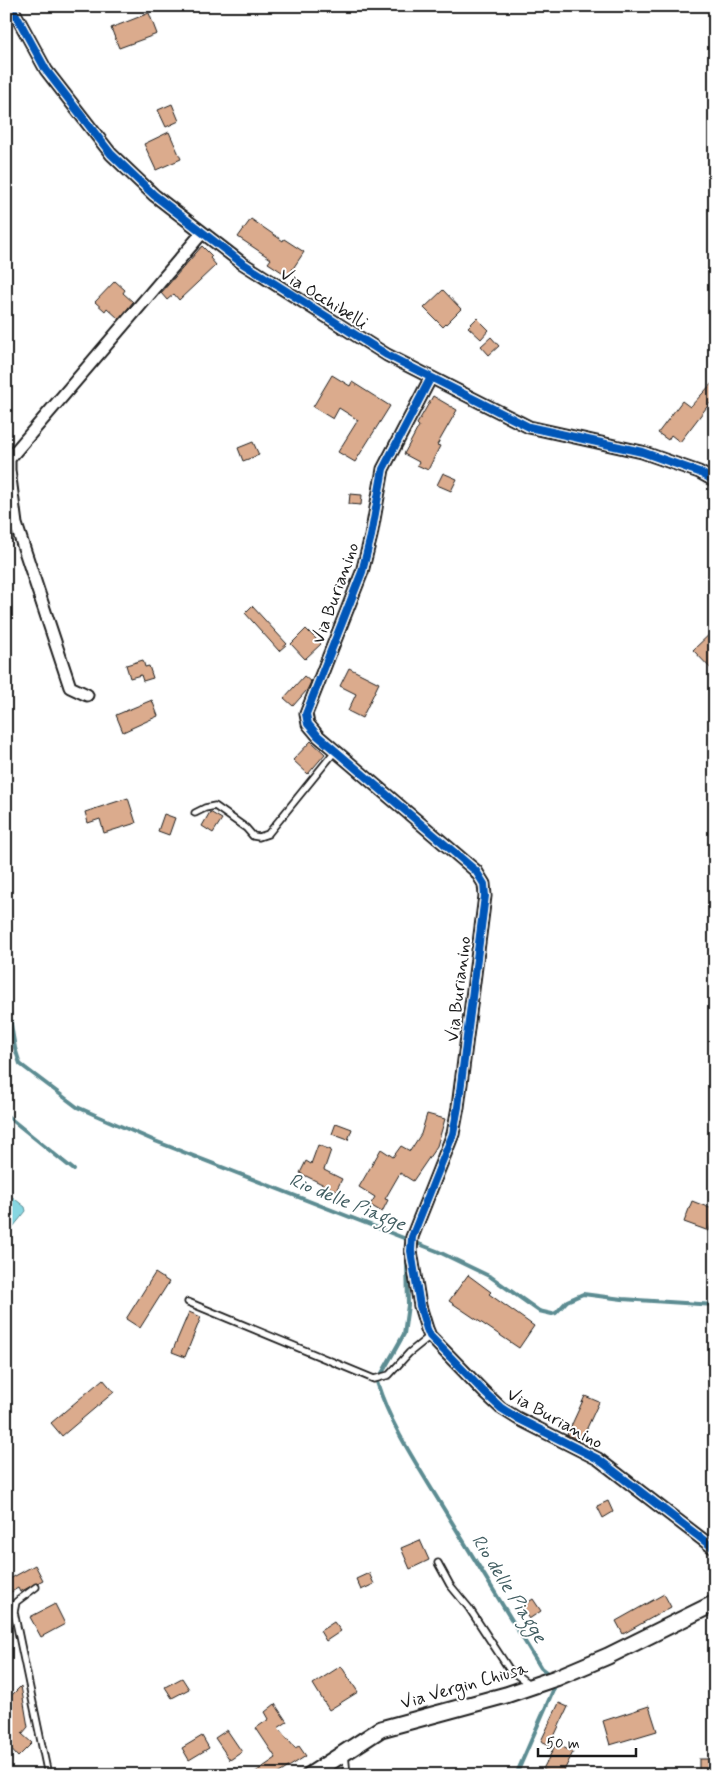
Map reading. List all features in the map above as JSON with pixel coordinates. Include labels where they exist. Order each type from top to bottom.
[{"type":"street","points":[[12,8],[25,6]]},
{"type":"street","name":"Via Occhibelli","points":[[12,8],[46,70],[111,154],[154,195],[202,233],[283,290],[387,355],[430,379],[529,427],[642,452],[699,472],[715,481]]},
{"type":"street","points":[[87,695],[70,687],[16,524],[9,470],[10,458],[202,233]]},
{"type":"street","name":"Via Burianino","points":[[430,379],[383,469],[371,536],[362,572],[306,714],[308,724],[318,736],[476,872],[484,884],[485,896],[453,1134],[412,1237],[411,1251],[420,1306],[430,1336],[500,1408],[598,1459],[715,1550]]},
{"type":"street","name":"Via Vergin Chiusa","points":[[310,1775],[381,1729],[532,1686],[608,1656],[715,1603]]},
{"type":"lane","points":[[195,813],[204,808],[215,806],[246,828],[252,836],[258,837],[268,834],[336,750]]},
{"type":"lane","points":[[188,1302],[374,1379],[389,1376],[409,1352],[430,1336]]},
{"type":"lane","points":[[438,1563],[509,1669],[532,1686]]},
{"type":"lane","points":[[36,1587],[16,1602],[14,1612],[48,1775]]},
{"type":"lane","points":[[345,1752],[347,1775]]},
{"type":"water","points":[[6,1192],[25,1207],[26,1211],[13,1227],[6,1224]]},
{"type":"building","points":[[149,13],[157,34],[119,48],[111,28]]},
{"type":"building","points":[[172,104],[179,121],[166,127],[158,110]]},
{"type":"building","points":[[169,132],[181,159],[156,170],[144,144]]},
{"type":"building","points":[[251,219],[283,241],[284,239],[304,252],[288,276],[268,263],[271,259],[238,237]]},
{"type":"building","points":[[202,246],[212,256],[210,258],[216,265],[179,300],[174,294],[167,300],[161,293]]},
{"type":"building","points":[[115,281],[125,290],[123,293],[133,302],[119,319],[107,308],[105,311],[95,302]]},
{"type":"building","points":[[443,290],[461,309],[443,327],[424,308]]},
{"type":"building","points":[[477,318],[489,330],[481,339],[468,327]]},
{"type":"building","points":[[491,337],[499,346],[489,355],[481,346]]},
{"type":"building","points":[[332,375],[350,386],[352,382],[390,406],[355,462],[338,452],[358,420],[339,408],[333,419],[313,407]]},
{"type":"building","points":[[715,380],[715,408],[710,403],[680,442],[671,435],[668,440],[658,433],[682,401],[690,407]]},
{"type":"building","points":[[433,396],[457,410],[437,445],[440,446],[428,470],[417,465],[419,462],[404,454],[419,426],[417,424]]},
{"type":"building","points":[[253,442],[259,455],[243,461],[238,448]]},
{"type":"building","points":[[443,473],[457,479],[451,491],[437,485]]},
{"type":"building","points":[[350,494],[362,495],[361,505],[349,504]]},
{"type":"building","points":[[252,606],[287,644],[279,651],[245,613]]},
{"type":"building","points":[[306,629],[321,644],[305,659],[291,644]]},
{"type":"building","points":[[715,629],[715,673],[693,650]]},
{"type":"building","points":[[143,660],[145,667],[149,666],[153,678],[143,681],[141,675],[130,678],[126,665]]},
{"type":"building","points":[[349,668],[379,683],[362,718],[348,711],[356,694],[340,686]]},
{"type":"building","points":[[304,676],[311,682],[307,690],[293,706],[284,698]]},
{"type":"building","points":[[152,700],[158,716],[123,732],[116,715]]},
{"type":"building","points":[[311,741],[325,754],[308,774],[293,760]]},
{"type":"building","points":[[128,798],[136,823],[104,833],[100,819],[88,823],[85,812]]},
{"type":"building","points":[[210,812],[222,819],[213,833],[202,826]]},
{"type":"building","points":[[164,814],[175,818],[169,835],[158,831]]},
{"type":"building","points":[[427,1114],[445,1119],[437,1146],[413,1181],[400,1173],[385,1199],[388,1200],[382,1212],[370,1205],[375,1197],[359,1187],[381,1149],[393,1157],[401,1146],[410,1151],[421,1134]]},
{"type":"building","points":[[336,1123],[352,1129],[348,1140],[332,1134]]},
{"type":"building","points":[[318,1145],[331,1150],[324,1170],[342,1179],[336,1191],[300,1173],[306,1161],[311,1164]]},
{"type":"building","points":[[692,1201],[715,1210],[709,1231],[684,1222]]},
{"type":"building","points":[[155,1273],[169,1282],[140,1328],[126,1319]]},
{"type":"building","points":[[468,1275],[491,1292],[489,1294],[534,1326],[519,1348],[449,1301]]},
{"type":"building","points":[[189,1312],[201,1317],[185,1357],[172,1352]]},
{"type":"building","points":[[103,1379],[114,1392],[62,1436],[51,1423]]},
{"type":"building","points":[[585,1396],[599,1402],[581,1441],[567,1435]]},
{"type":"building","points":[[608,1501],[613,1512],[603,1518],[597,1506]]},
{"type":"building","points":[[420,1540],[429,1560],[410,1569],[401,1548]]},
{"type":"building","points":[[35,1565],[43,1580],[20,1592],[18,1588],[6,1595],[6,1581]]},
{"type":"building","points":[[369,1573],[374,1584],[361,1590],[356,1579]]},
{"type":"building","points":[[664,1594],[671,1607],[623,1634],[616,1621]]},
{"type":"building","points":[[533,1599],[541,1611],[529,1619],[521,1607]]},
{"type":"building","points":[[55,1604],[65,1624],[41,1637],[30,1617]]},
{"type":"building","points":[[334,1622],[341,1631],[326,1641],[320,1631]]},
{"type":"building","points":[[341,1666],[358,1692],[329,1710],[313,1684]]},
{"type":"building","points":[[182,1678],[189,1689],[172,1698],[165,1687]]},
{"type":"building","points":[[21,1686],[28,1727],[22,1734],[32,1743],[18,1757],[6,1744],[6,1701]]},
{"type":"building","points":[[559,1703],[568,1707],[550,1745],[541,1741]]},
{"type":"building","points":[[275,1704],[287,1722],[278,1728],[295,1748],[299,1746],[306,1756],[276,1775],[251,1775],[276,1758],[256,1728],[269,1719],[265,1712]]},
{"type":"building","points":[[649,1706],[657,1731],[610,1745],[603,1721]]},
{"type":"building","points":[[227,1730],[242,1752],[230,1760],[215,1738]]},
{"type":"building","points":[[202,1736],[209,1748],[189,1760],[182,1748]]},
{"type":"building","points":[[556,1744],[573,1752],[562,1775],[555,1775],[543,1769]]},
{"type":"building","points":[[699,1759],[715,1759],[715,1775],[699,1775]]},
{"type":"waterway","name":"Rio delle Piagge","points":[[6,995],[15,1048],[20,1064],[77,1107],[155,1141],[437,1251],[491,1277],[539,1311],[556,1313],[567,1301],[583,1294],[622,1299],[715,1305]]},
{"type":"waterway","points":[[6,1115],[74,1170]]},
{"type":"waterway","name":"Rio delle Piagge","points":[[407,1259],[408,1305],[404,1334],[377,1382],[397,1430],[415,1461],[541,1668],[550,1675]]},
{"type":"waterway","name":"Rio delle Piagge","points":[[516,1775],[555,1686],[553,1682]]},
{"type":"cycle path","points":[[11,6],[46,70],[111,154],[154,195],[242,263],[387,355],[529,427],[642,452],[699,472],[715,481]]},
{"type":"cycle path","points":[[430,379],[383,469],[371,536],[362,572],[306,714],[308,724],[318,736],[476,871],[484,884],[485,896],[453,1134],[412,1237],[411,1251],[420,1306],[430,1336],[501,1408],[598,1459],[715,1549]]}]
